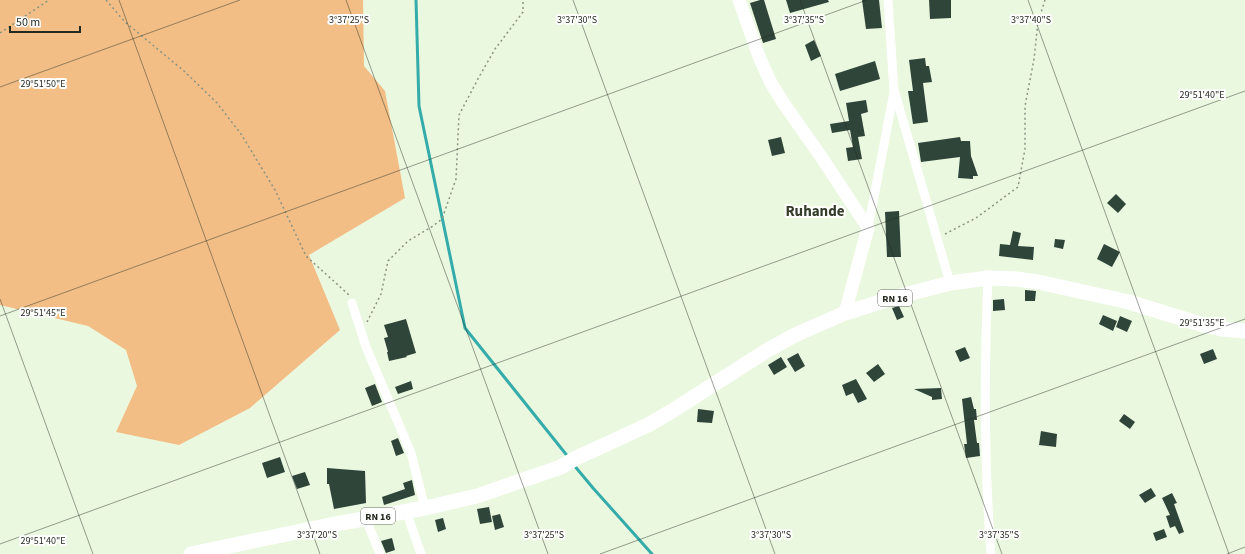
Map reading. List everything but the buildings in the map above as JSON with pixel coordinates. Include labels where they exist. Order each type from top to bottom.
[{"type":"main road","points":[[739,0],[760,59],[771,83],[868,228],[845,313]]},
{"type":"main road","name":"RN 16","points":[[191,554],[425,508],[477,496],[561,467],[576,458],[648,425],[672,412],[766,351],[796,335],[845,313],[893,298],[950,284],[988,278],[1016,279],[1038,282],[1129,302],[1200,324],[1222,329],[1245,331]]},
{"type":"street","points":[[888,0],[894,92],[950,284]]},
{"type":"street","points":[[868,228],[894,92]]},
{"type":"street","points":[[988,278],[985,364],[987,505],[991,554]]},
{"type":"street","points":[[352,302],[366,347],[411,453],[425,508]]},
{"type":"street","points":[[406,511],[421,554]]},
{"type":"street","points":[[366,519],[380,554]]},
{"type":"path","points":[[0,33],[49,0]]},
{"type":"path","points":[[106,0],[125,22],[184,71],[218,103],[241,134],[276,190],[306,256],[347,293],[352,302]]},
{"type":"path","points":[[362,333],[381,294],[388,261],[408,241],[442,219],[456,179],[459,116],[479,76],[495,50],[523,12],[523,0]]},
{"type":"path","points":[[937,239],[976,218],[1018,188],[1025,149],[1025,106],[1034,59],[1038,22],[1045,0]]},
{"type":"shaded area","points":[[0,0],[363,0],[364,66],[385,91],[405,198],[309,255],[340,330],[250,408],[179,445],[116,432],[137,386],[126,350],[88,326],[0,305]]},
{"type":"waterway","points":[[416,0],[419,106],[465,328],[569,458]]},
{"type":"waterway","points":[[573,464],[652,554]]},
{"type":"district","name":"Ruhande","points":[[815,211]]}]
